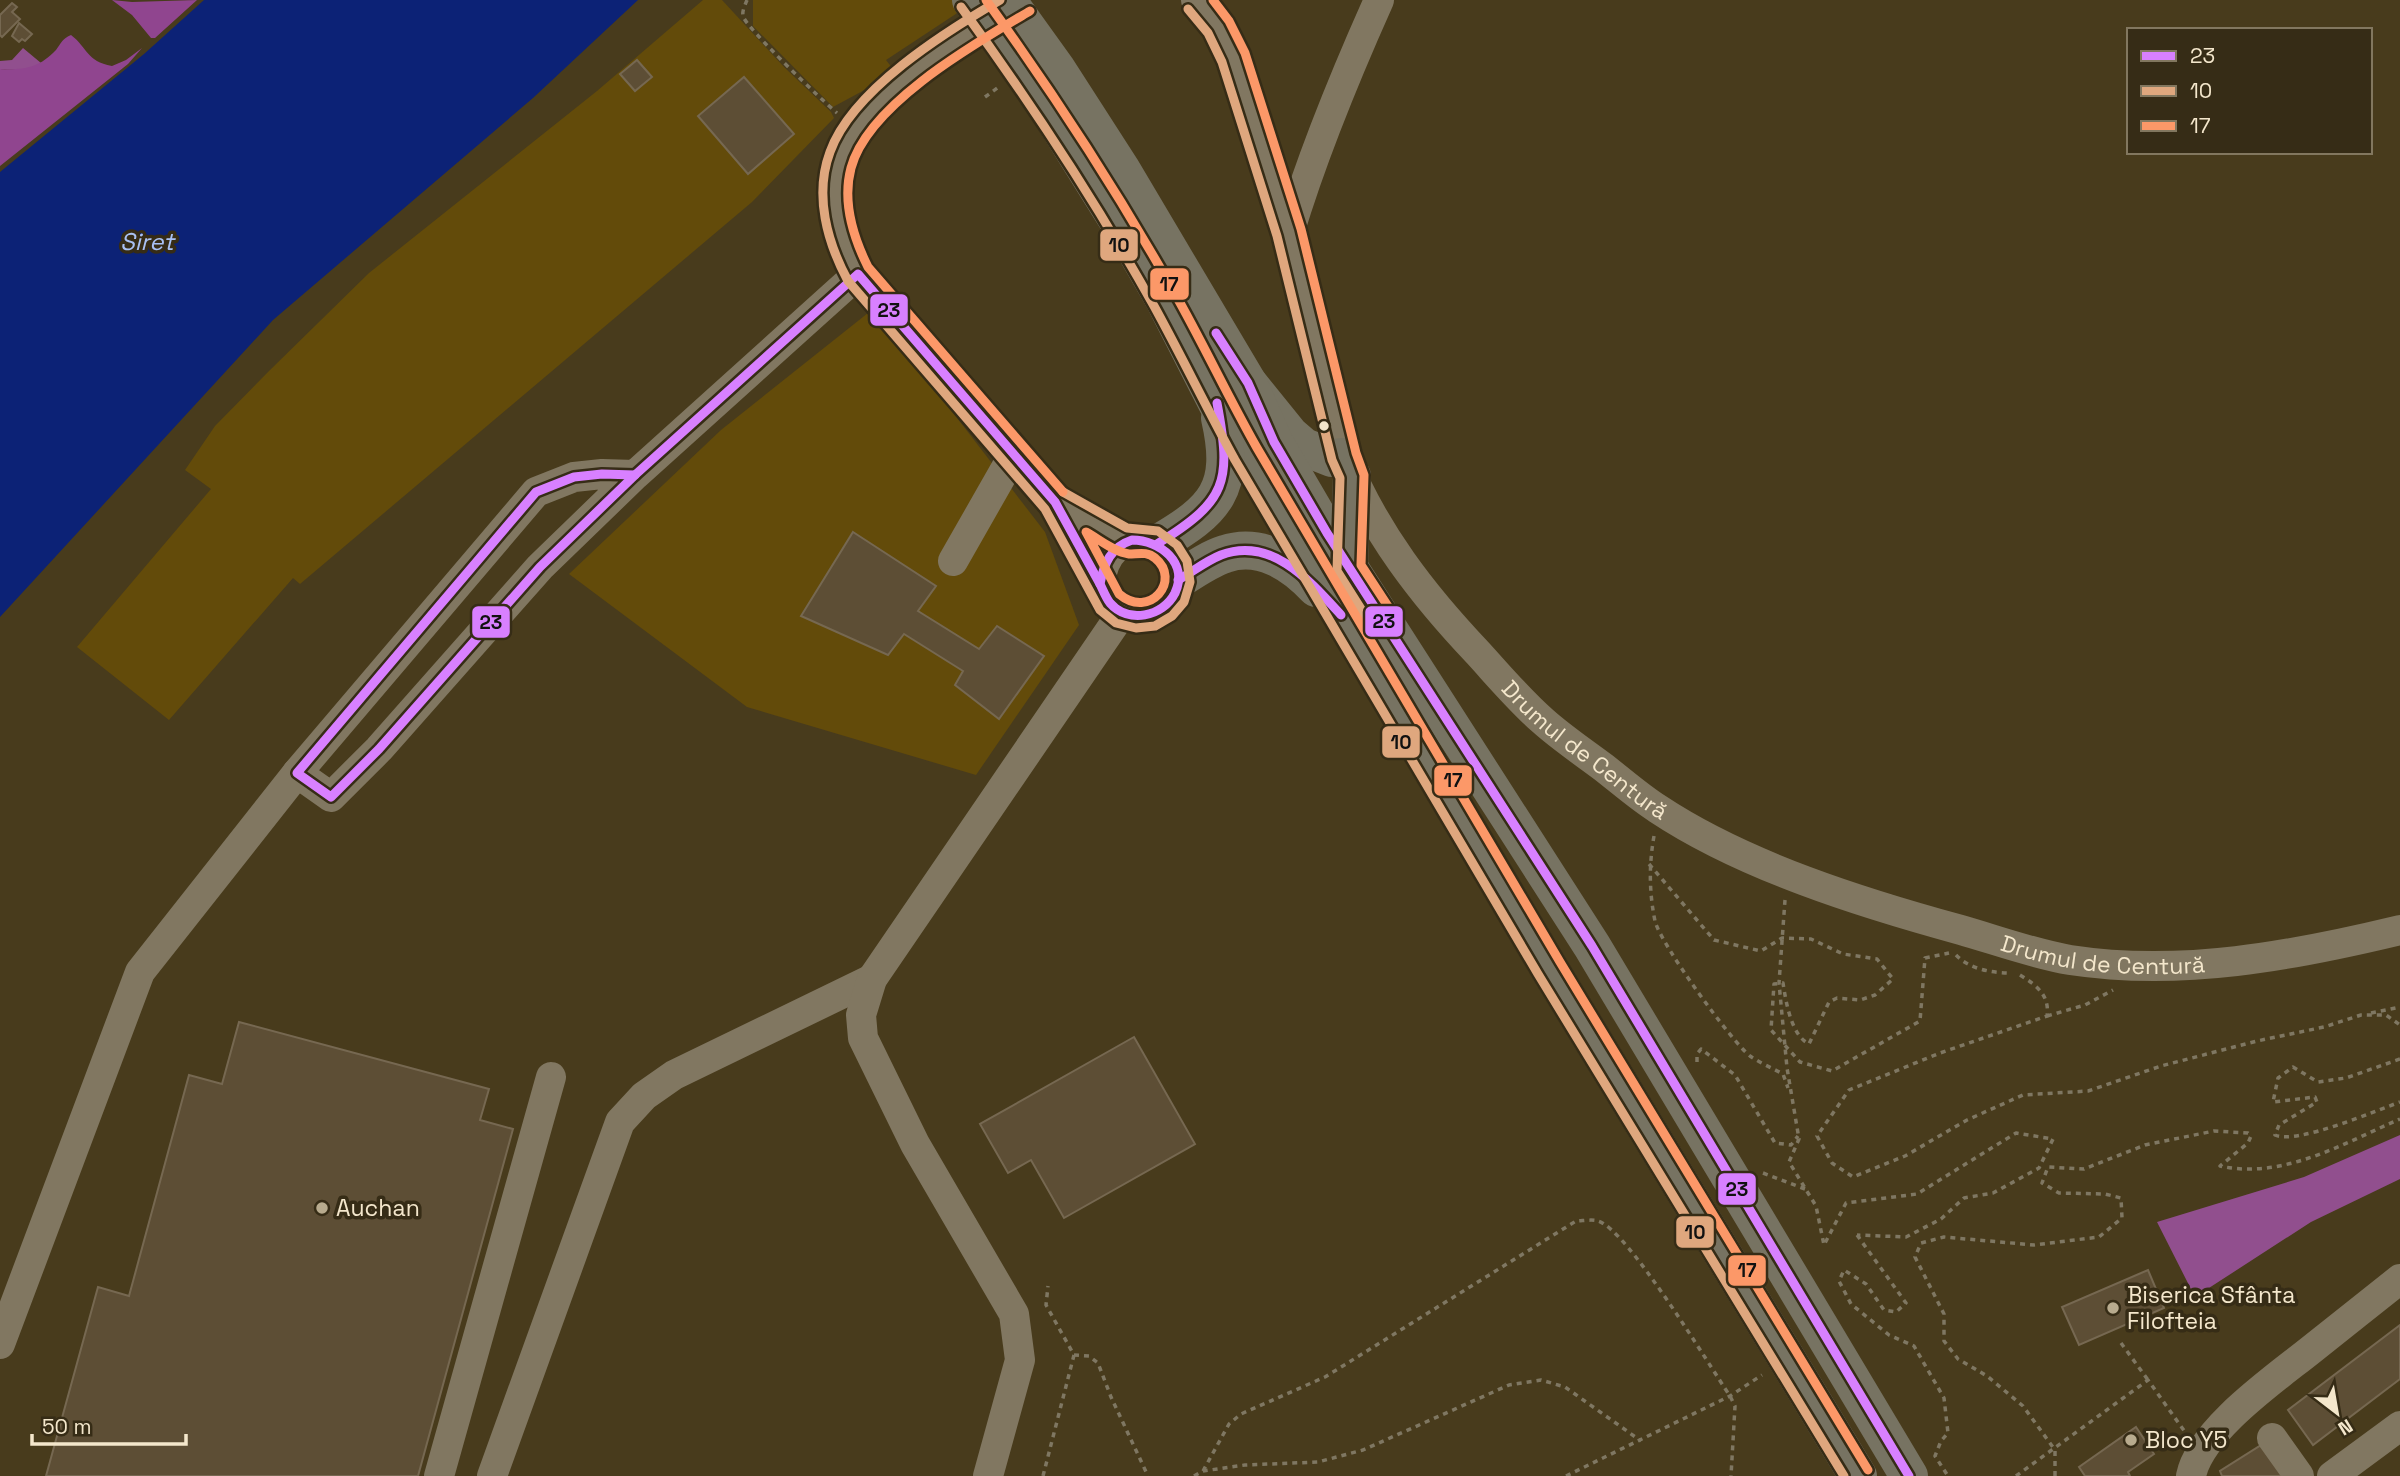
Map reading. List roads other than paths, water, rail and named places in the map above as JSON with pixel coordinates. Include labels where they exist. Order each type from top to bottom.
[{"type":"main road","points":[[971,0],[1031,79],[1121,169],[1232,393],[1285,520],[1542,956],[1858,1476]]},
{"type":"main road","points":[[1007,0],[1031,79]]},
{"type":"main road","points":[[1232,393],[1304,447],[1348,467],[1349,568]]},
{"type":"main road","points":[[1232,393],[1274,442],[1349,568],[1592,946],[1909,1476]]},
{"type":"main road","points":[[1142,542],[1184,528],[1206,512],[1220,492],[1225,470],[1225,441],[1232,393]]},
{"type":"main road","points":[[1178,580],[1225,554],[1248,550],[1274,555],[1305,576],[1341,615]]},
{"type":"street","points":[[1024,0],[915,73],[860,125],[842,154],[836,185],[836,202],[843,241],[858,274],[1055,502],[1111,606],[1136,617],[1152,615],[1165,607],[1174,595],[1178,580],[1176,566],[1168,553],[1055,502]]},
{"type":"street","name":"Drumul de Centură","points":[[1196,0],[1223,30],[1234,58],[1289,233],[1348,467],[1374,520],[1398,558],[1447,620],[1542,721],[1658,810],[1724,846],[1788,873],[1905,915],[2069,960],[2132,964],[2237,962],[2288,955],[2400,930]]},
{"type":"street","points":[[1289,233],[1308,170],[1379,0]]},
{"type":"street","points":[[297,773],[331,797],[379,749],[540,567],[635,475],[858,274]]},
{"type":"street","points":[[953,561],[1014,454]]},
{"type":"street","points":[[0,1344],[140,971],[297,773],[536,492],[574,477],[635,475]]},
{"type":"street","points":[[1100,584],[1102,566],[1112,551],[1142,542]]},
{"type":"street","points":[[988,1476],[1020,1360],[1014,1314],[915,1144],[863,1038],[861,1015],[872,979],[1122,613]]},
{"type":"street","points":[[492,1476],[620,1122],[644,1096],[674,1075],[872,979]]},
{"type":"street","points":[[439,1476],[551,1077]]},
{"type":"street","points":[[2196,1465],[2215,1434],[2246,1401],[2400,1279]]},
{"type":"street","points":[[2332,1476],[2400,1426]]},
{"type":"street","points":[[2272,1438],[2299,1476]]},
{"type":"water","name":"Siret","points":[[204,0],[638,0],[533,98],[273,320],[0,617],[0,172],[144,54]]},
{"type":"place","name":"Auchan","points":[[322,1208]]},
{"type":"place","name":"Biserica Sfânta Filofteia","points":[[2113,1308]]},
{"type":"place","name":"Bloc Y5","points":[[2131,1440]]}]
